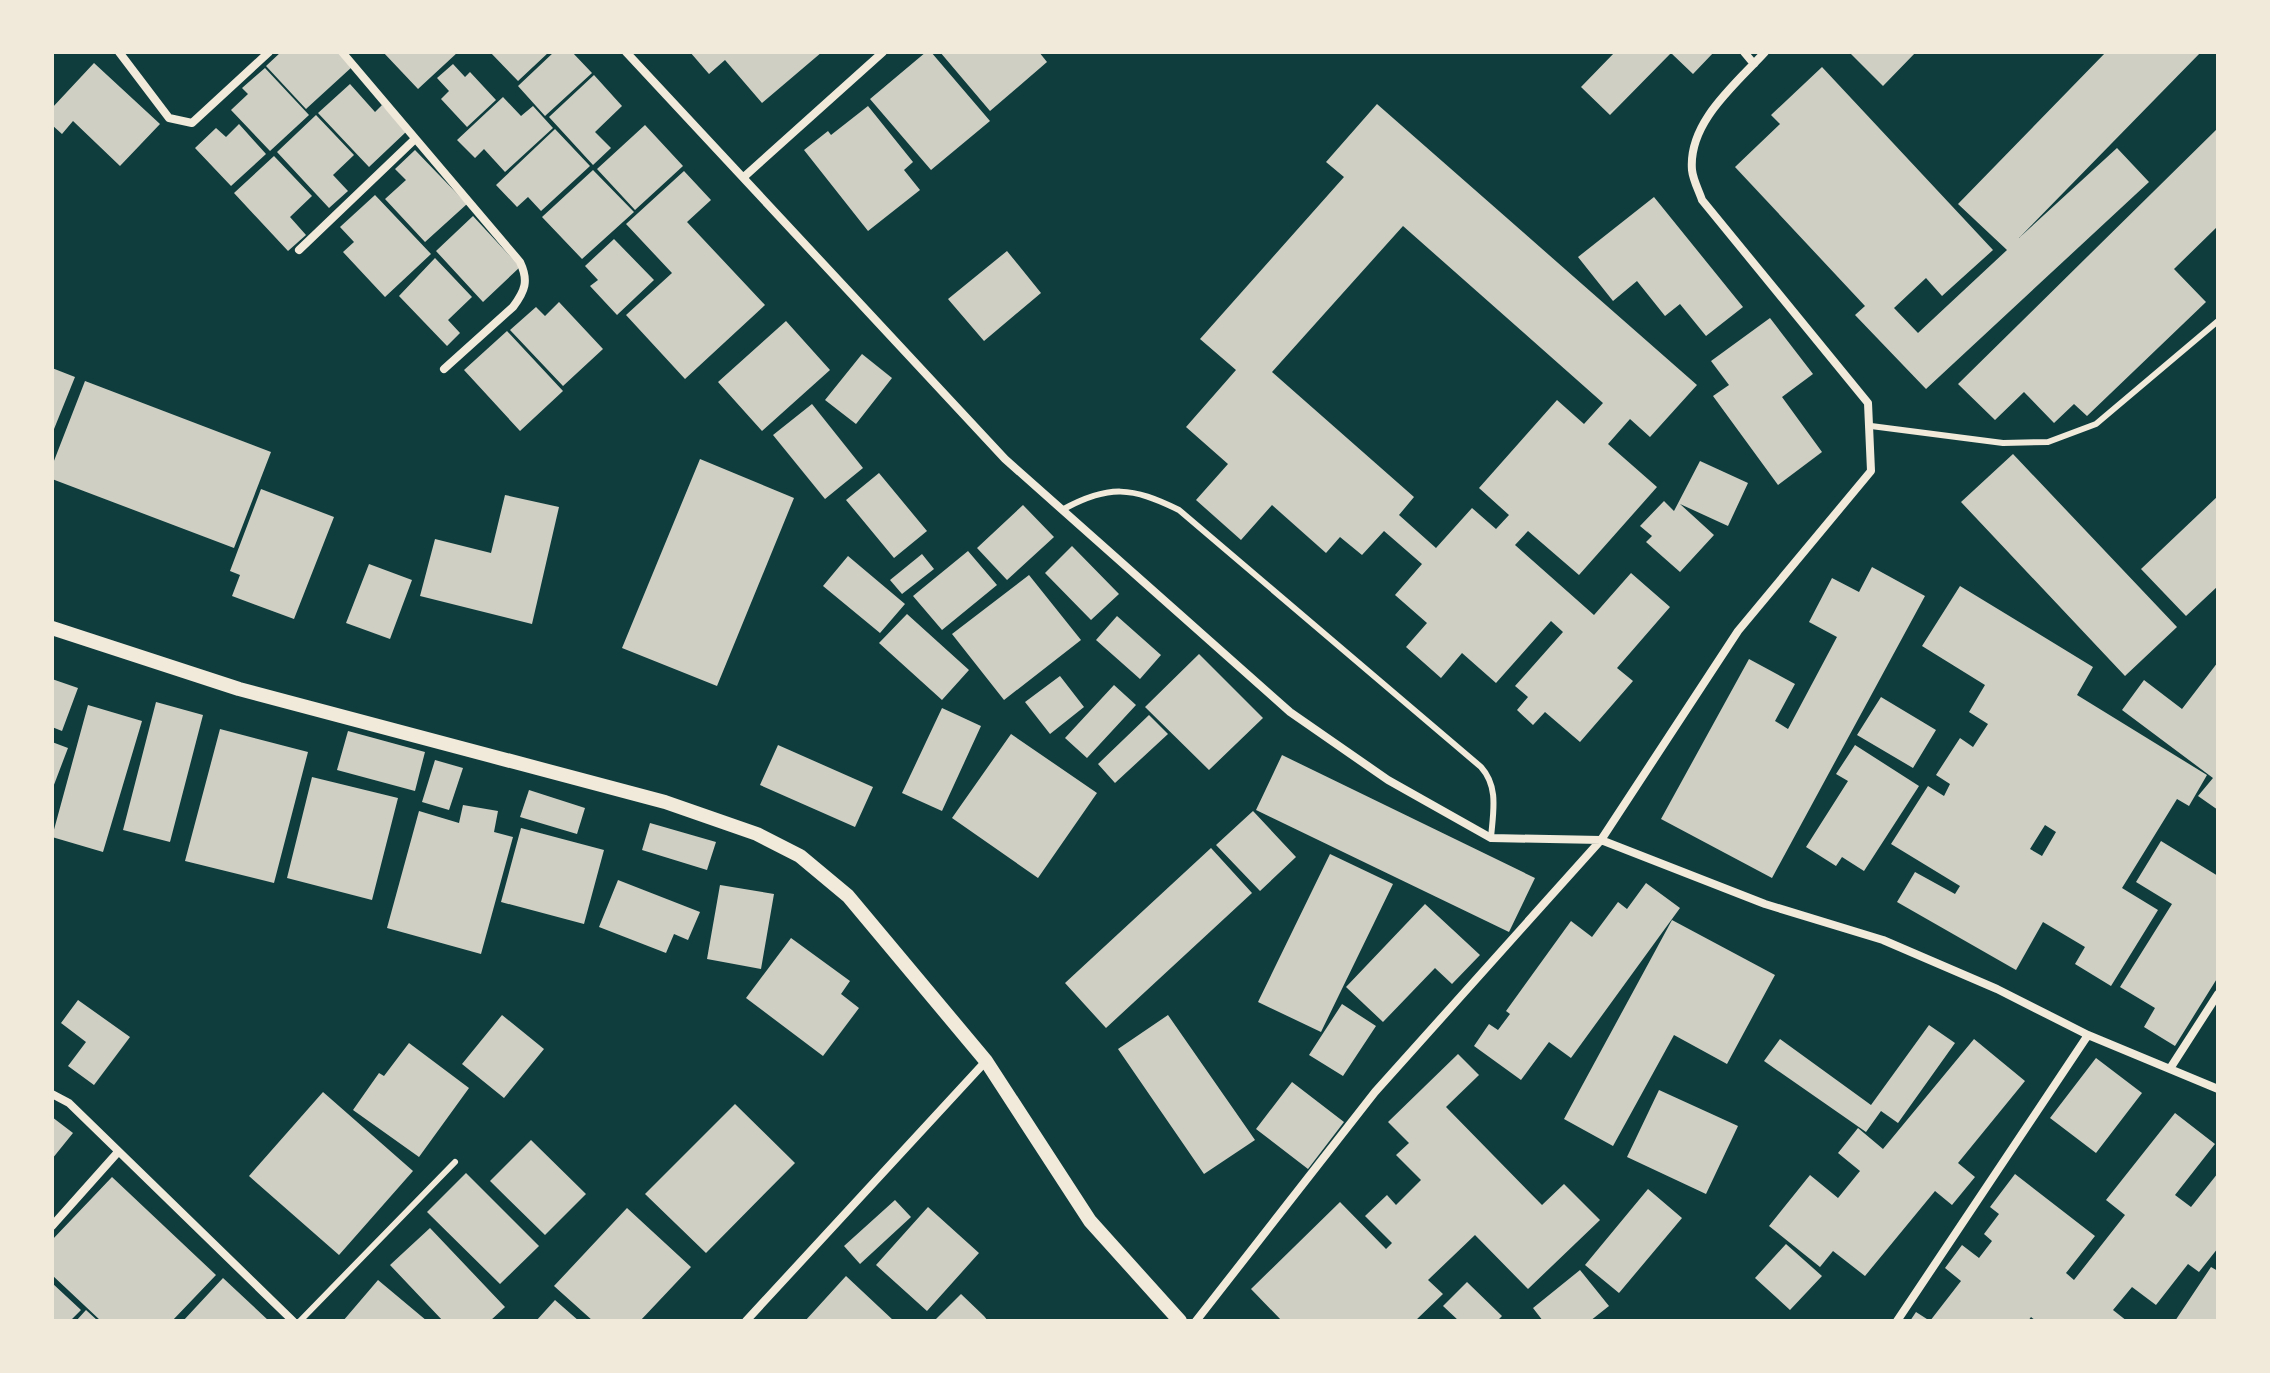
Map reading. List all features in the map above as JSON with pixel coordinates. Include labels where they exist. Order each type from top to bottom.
[{"type":"street","points":[[119,52],[169,118],[192,123],[269,52]]},
{"type":"street","points":[[342,52],[520,262],[526,276],[521,296],[513,307],[444,369]]},
{"type":"street","points":[[626,52],[745,176],[1005,459],[1290,712],[1388,780],[1491,838],[1601,840],[1765,904],[1883,940],[1997,989],[2088,1035],[2218,1089]]},
{"type":"street","points":[[745,176],[883,52]]},
{"type":"street","points":[[1744,52],[1754,64]]},
{"type":"street","points":[[1196,1321],[1375,1092],[1601,840],[1738,631],[1871,471],[1868,403],[1702,200],[1692,171],[1695,149],[1710,112],[1765,52]]},
{"type":"street","points":[[299,250],[415,139]]},
{"type":"street","points":[[52,628],[239,689],[665,802],[757,834],[800,856],[848,896],[986,1061],[1090,1221],[1180,1321]]},
{"type":"street","points":[[2171,1067],[2218,994]]},
{"type":"street","points":[[1897,1321],[2088,1035]]},
{"type":"street","points":[[746,1321],[986,1061]]},
{"type":"street","points":[[52,1094],[69,1103],[293,1321]]},
{"type":"street","points":[[52,1226],[118,1152]]},
{"type":"lane","points":[[1871,426],[2003,443],[2048,442],[2096,424],[2218,321]]},
{"type":"lane","points":[[1062,510],[1087,496],[1111,490],[1146,493],[1179,510],[1481,767],[1490,777],[1494,793],[1491,838]]},
{"type":"lane","points":[[300,1321],[455,1162]]},
{"type":"building","points":[[281,52],[340,52],[353,66],[306,109],[266,66]]},
{"type":"building","points":[[383,52],[458,52],[418,89]]},
{"type":"building","points":[[490,52],[549,52],[518,81]]},
{"type":"building","points":[[554,52],[572,52],[592,73],[545,116],[518,86]]},
{"type":"building","points":[[690,52],[822,52],[762,103],[725,60],[709,74]]},
{"type":"building","points":[[926,52],[931,52],[990,121],[931,170],[870,99]]},
{"type":"building","points":[[940,52],[1039,52],[1047,62],[990,111]]},
{"type":"building","points":[[1615,52],[1714,52],[1693,74],[1671,53],[1610,115],[1581,87]]},
{"type":"building","points":[[1849,52],[1916,52],[1883,86]]},
{"type":"building","points":[[2106,52],[2201,52],[2019,238],[2117,148],[2149,182],[1926,389],[1855,315],[1865,306],[1735,167],[1780,124],[1771,115],[1822,67],[1993,250],[1942,296],[1926,278],[1894,308],[1918,333],[2007,250],[1958,204]]},
{"type":"building","points":[[94,63],[160,124],[120,166],[73,121],[62,134],[52,125],[52,108]]},
{"type":"building","points":[[453,64],[465,77],[470,72],[496,100],[467,127],[441,99],[449,91],[437,78]]},
{"type":"building","points":[[265,68],[309,115],[270,151],[231,110],[248,94],[242,88]]},
{"type":"building","points":[[594,75],[622,106],[595,132],[611,148],[593,165],[549,117]]},
{"type":"building","points":[[350,84],[375,112],[382,105],[407,131],[369,167],[318,113]]},
{"type":"building","points":[[503,97],[521,116],[533,106],[553,128],[505,172],[484,149],[475,158],[457,140]]},
{"type":"building","points":[[1377,104],[1697,385],[1650,437],[1630,419],[1608,444],[1657,487],[1579,575],[1528,531],[1515,545],[1594,615],[1631,573],[1670,607],[1617,668],[1633,681],[1580,742],[1545,712],[1533,725],[1517,710],[1528,697],[1515,686],[1563,632],[1551,621],[1496,683],[1462,653],[1441,678],[1406,647],[1427,623],[1395,595],[1422,564],[1384,531],[1362,555],[1340,537],[1326,553],[1272,505],[1241,540],[1196,500],[1228,464],[1186,427],[1236,370],[1200,339],[1344,177],[1326,162]],"holes":[[[1403,226],[1603,403],[1584,424],[1557,400],[1479,488],[1509,515],[1496,529],[1472,508],[1436,548],[1399,515],[1414,497],[1272,372]]]},
{"type":"building","points":[[868,106],[913,162],[904,170],[920,190],[868,231],[804,150],[828,131],[831,135]]},
{"type":"building","points":[[316,115],[354,155],[333,175],[348,191],[329,208],[277,152]]},
{"type":"building","points":[[239,124],[266,154],[231,186],[195,148],[216,128],[226,137]]},
{"type":"building","points":[[645,125],[683,166],[635,210],[597,169]]},
{"type":"building","points":[[2218,128],[2218,226],[2174,269],[2206,302],[2087,416],[2074,404],[2054,423],[2024,392],[1995,420],[1958,384]]},
{"type":"building","points":[[555,129],[590,166],[541,211],[528,197],[517,207],[496,185]]},
{"type":"building","points":[[415,150],[467,204],[425,242],[385,199],[406,180],[395,169]]},
{"type":"building","points":[[274,156],[312,196],[290,217],[306,235],[288,251],[234,193]]},
{"type":"building","points":[[593,170],[634,212],[582,259],[542,217]]},
{"type":"building","points":[[684,171],[711,200],[687,222],[765,305],[685,379],[626,315],[672,273],[626,224]]},
{"type":"building","points":[[375,195],[431,254],[385,297],[343,252],[354,242],[340,227]]},
{"type":"building","points":[[1654,197],[1743,307],[1706,336],[1680,304],[1665,316],[1637,281],[1613,301],[1578,257]]},
{"type":"building","points":[[473,216],[520,267],[483,302],[436,251]]},
{"type":"building","points":[[614,239],[654,280],[617,315],[590,286],[598,280],[585,266]]},
{"type":"building","points":[[1007,251],[1041,293],[984,341],[948,299]]},
{"type":"building","points":[[435,258],[472,297],[448,320],[460,333],[447,346],[399,296]]},
{"type":"building","points":[[559,302],[603,349],[563,386],[510,330],[536,307],[545,316]]},
{"type":"building","points":[[1770,318],[1813,374],[1782,397],[1822,452],[1778,485],[1713,396],[1729,385],[1711,361]]},
{"type":"building","points":[[786,321],[830,370],[762,431],[718,382]]},
{"type":"building","points":[[507,331],[563,391],[520,431],[464,370]]},
{"type":"building","points":[[862,354],[892,378],[856,424],[825,400]]},
{"type":"building","points":[[52,368],[75,377],[52,434]]},
{"type":"building","points":[[85,381],[271,452],[234,548],[52,479],[52,466]]},
{"type":"building","points":[[812,404],[863,468],[825,499],[773,435]]},
{"type":"building","points":[[2013,454],[2177,627],[2125,676],[1961,502]]},
{"type":"building","points":[[700,459],[794,498],[717,686],[622,648]]},
{"type":"building","points":[[1700,461],[1748,483],[1728,526],[1680,504],[1714,535],[1680,572],[1646,542],[1652,536],[1640,526],[1664,501],[1674,511]]},
{"type":"building","points":[[879,473],[927,531],[894,558],[846,500]]},
{"type":"building","points":[[261,489],[334,517],[294,619],[232,596],[240,575],[230,571]]},
{"type":"building","points":[[505,495],[559,507],[532,624],[420,596],[435,539],[491,553]]},
{"type":"building","points":[[2218,496],[2218,586],[2186,616],[2141,569]]},
{"type":"building","points":[[1023,505],[1054,537],[1007,580],[977,548]]},
{"type":"building","points":[[1072,546],[1119,594],[1091,620],[1045,573]]},
{"type":"building","points":[[968,551],[997,585],[942,630],[913,596]]},
{"type":"building","points":[[922,554],[934,569],[902,594],[890,580]]},
{"type":"building","points":[[848,556],[905,604],[880,633],[823,586]]},
{"type":"building","points":[[369,564],[412,580],[390,639],[346,623]]},
{"type":"building","points":[[1872,567],[1925,596],[1772,878],[1661,819],[1749,659],[1795,684],[1775,721],[1788,729],[1837,637],[1809,622],[1832,578],[1859,592]]},
{"type":"building","points":[[1029,575],[1081,640],[1004,700],[952,634]]},
{"type":"building","points":[[1960,586],[2093,667],[2077,695],[2207,775],[2189,806],[2177,799],[2122,888],[2158,910],[2111,986],[2075,964],[2085,947],[2043,922],[2016,970],[1897,902],[1915,872],[1955,894],[1960,886],[1891,844],[1928,786],[1944,796],[1950,784],[1936,775],[1960,738],[1973,747],[1988,724],[1969,712],[1985,685],[1922,646]],"holes":[[[2045,825],[2056,832],[2042,856],[2030,849]]]},
{"type":"building","points":[[907,614],[969,670],[942,700],[879,643]]},
{"type":"building","points":[[1117,616],[1161,655],[1140,679],[1096,640]]},
{"type":"building","points":[[1199,654],[1263,718],[1209,770],[1145,707]]},
{"type":"building","points":[[2218,662],[2218,810],[2198,796],[2213,778],[2122,710],[2144,680],[2182,709]]},
{"type":"building","points":[[1060,676],[1084,707],[1050,734],[1025,702]]},
{"type":"building","points":[[52,679],[78,688],[62,731],[52,727]]},
{"type":"building","points":[[1114,685],[1136,705],[1087,758],[1065,738]]},
{"type":"building","points":[[1881,697],[1936,730],[1913,768],[1857,735]]},
{"type":"building","points":[[156,702],[203,715],[170,842],[123,830]]},
{"type":"building","points":[[88,705],[142,721],[103,852],[52,837]]},
{"type":"building","points":[[942,708],[981,726],[942,811],[902,793]]},
{"type":"building","points":[[1149,715],[1168,734],[1115,783],[1098,764]]},
{"type":"building","points":[[220,729],[308,752],[274,883],[185,861]]},
{"type":"building","points":[[348,731],[425,752],[415,791],[337,770]]},
{"type":"building","points":[[1011,734],[1097,793],[1038,878],[952,818]]},
{"type":"building","points":[[52,742],[68,748],[52,790]]},
{"type":"building","points":[[778,745],[873,787],[855,827],[760,785]]},
{"type":"building","points":[[1855,745],[1919,786],[1864,871],[1842,857],[1836,866],[1806,847],[1848,781],[1836,774]]},
{"type":"building","points":[[1282,755],[1535,878],[1509,932],[1256,810]]},
{"type":"building","points":[[435,760],[463,768],[449,810],[422,802]]},
{"type":"building","points":[[312,777],[398,798],[372,900],[287,878]]},
{"type":"building","points":[[529,790],[585,808],[577,834],[520,817]]},
{"type":"building","points":[[463,805],[498,811],[494,832],[513,837],[481,954],[387,928],[419,811],[459,823]]},
{"type":"building","points":[[1253,811],[1296,857],[1260,891],[1216,845]]},
{"type":"building","points":[[650,823],[716,842],[707,870],[642,850]]},
{"type":"building","points":[[521,828],[604,850],[584,924],[501,902]]},
{"type":"building","points":[[2161,841],[2218,876],[2218,977],[2175,1046],[2144,1027],[2155,1008],[2120,987],[2172,904],[2136,882]]},
{"type":"building","points":[[1211,848],[1252,893],[1106,1028],[1065,983]]},
{"type":"building","points":[[1330,854],[1393,884],[1321,1032],[1258,1002]]},
{"type":"building","points":[[618,880],[700,912],[688,940],[674,934],[666,953],[599,927]]},
{"type":"building","points":[[1646,883],[1680,908],[1571,1058],[1549,1042],[1521,1080],[1474,1046],[1489,1024],[1498,1030],[1510,1014],[1506,1011],[1571,921],[1592,937],[1618,902],[1627,909]]},
{"type":"building","points":[[720,885],[774,894],[761,969],[707,959]]},
{"type":"building","points":[[1425,904],[1480,955],[1452,984],[1435,968],[1383,1022],[1346,987]]},
{"type":"building","points":[[1672,920],[1775,975],[1727,1064],[1674,1035],[1613,1146],[1564,1119]]},
{"type":"building","points":[[791,938],[850,981],[841,994],[859,1008],[823,1056],[746,998]]},
{"type":"building","points":[[78,1000],[130,1037],[94,1085],[68,1066],[86,1042],[61,1023]]},
{"type":"building","points":[[1342,1004],[1376,1026],[1343,1076],[1309,1055]]},
{"type":"building","points":[[502,1015],[544,1049],[504,1098],[462,1064]]},
{"type":"building","points":[[1168,1015],[1255,1140],[1204,1174],[1118,1049]]},
{"type":"building","points":[[1929,1025],[1955,1043],[1898,1123],[1881,1111],[1866,1132],[1764,1061],[1780,1039],[1871,1105]]},
{"type":"building","points":[[1974,1039],[2025,1081],[1958,1163],[1975,1177],[1952,1205],[1935,1191],[1865,1276],[1833,1251],[1820,1267],[1769,1226],[1810,1175],[1838,1198],[1860,1171],[1838,1153],[1858,1128],[1883,1149]]},
{"type":"building","points":[[409,1043],[469,1088],[419,1157],[353,1110],[379,1073],[384,1076]]},
{"type":"building","points":[[1458,1054],[1479,1075],[1446,1107],[1542,1205],[1564,1184],[1600,1220],[1528,1289],[1475,1235],[1428,1280],[1443,1294],[1415,1321],[1282,1321],[1251,1289],[1340,1202],[1386,1249],[1392,1243],[1365,1216],[1387,1195],[1396,1205],[1421,1180],[1396,1155],[1409,1143],[1388,1122]]},
{"type":"building","points":[[2096,1058],[2142,1093],[2096,1153],[2050,1118]]},
{"type":"building","points":[[1292,1082],[1344,1122],[1308,1169],[1256,1129]]},
{"type":"building","points":[[1659,1090],[1738,1126],[1706,1194],[1627,1157]]},
{"type":"building","points":[[323,1092],[413,1171],[339,1255],[249,1176]]},
{"type":"building","points":[[735,1104],[795,1163],[706,1253],[645,1194]]},
{"type":"building","points":[[2175,1113],[2215,1144],[2175,1195],[2191,1207],[2218,1173],[2218,1248],[2199,1272],[2188,1264],[2156,1305],[2132,1287],[2113,1310],[2127,1321],[2036,1321],[2031,1317],[2028,1321],[1930,1321],[1961,1281],[1945,1268],[1962,1245],[1979,1258],[1992,1241],[1984,1234],[1999,1214],[1990,1207],[2015,1174],[2095,1236],[2066,1273],[2074,1280],[2125,1215],[2106,1200]]},
{"type":"building","points":[[52,1117],[73,1133],[52,1159]]},
{"type":"building","points":[[531,1140],[586,1194],[545,1235],[490,1181]]},
{"type":"building","points":[[466,1173],[539,1246],[500,1284],[427,1212]]},
{"type":"building","points":[[112,1177],[216,1275],[172,1321],[101,1321],[52,1275],[52,1240]]},
{"type":"building","points":[[1648,1189],[1682,1218],[1619,1293],[1585,1265]]},
{"type":"building","points":[[895,1200],[911,1217],[860,1264],[844,1246]]},
{"type":"building","points":[[928,1207],[979,1253],[927,1311],[876,1265]]},
{"type":"building","points":[[627,1208],[691,1267],[640,1321],[593,1321],[554,1286]]},
{"type":"building","points":[[430,1228],[505,1307],[490,1321],[443,1321],[390,1265]]},
{"type":"building","points":[[1786,1244],[1822,1276],[1790,1310],[1755,1278]]},
{"type":"building","points":[[2211,1267],[2218,1271],[2218,1321],[2175,1321]]},
{"type":"building","points":[[1580,1270],[1609,1306],[1590,1321],[1543,1321],[1533,1308]]},
{"type":"building","points":[[846,1276],[894,1321],[805,1321]]},
{"type":"building","points":[[223,1278],[269,1321],[183,1321]]},
{"type":"building","points":[[378,1280],[427,1321],[343,1321]]},
{"type":"building","points":[[1467,1282],[1502,1316],[1497,1321],[1459,1321],[1443,1306]]},
{"type":"building","points":[[52,1283],[81,1310],[70,1321],[52,1321]]},
{"type":"building","points":[[961,1294],[988,1321],[934,1321]]},
{"type":"building","points":[[555,1300],[579,1321],[536,1321]]},
{"type":"building","points":[[86,1310],[98,1321],[76,1321]]},
{"type":"building","points":[[1916,1312],[1930,1321],[1910,1321]]}]
